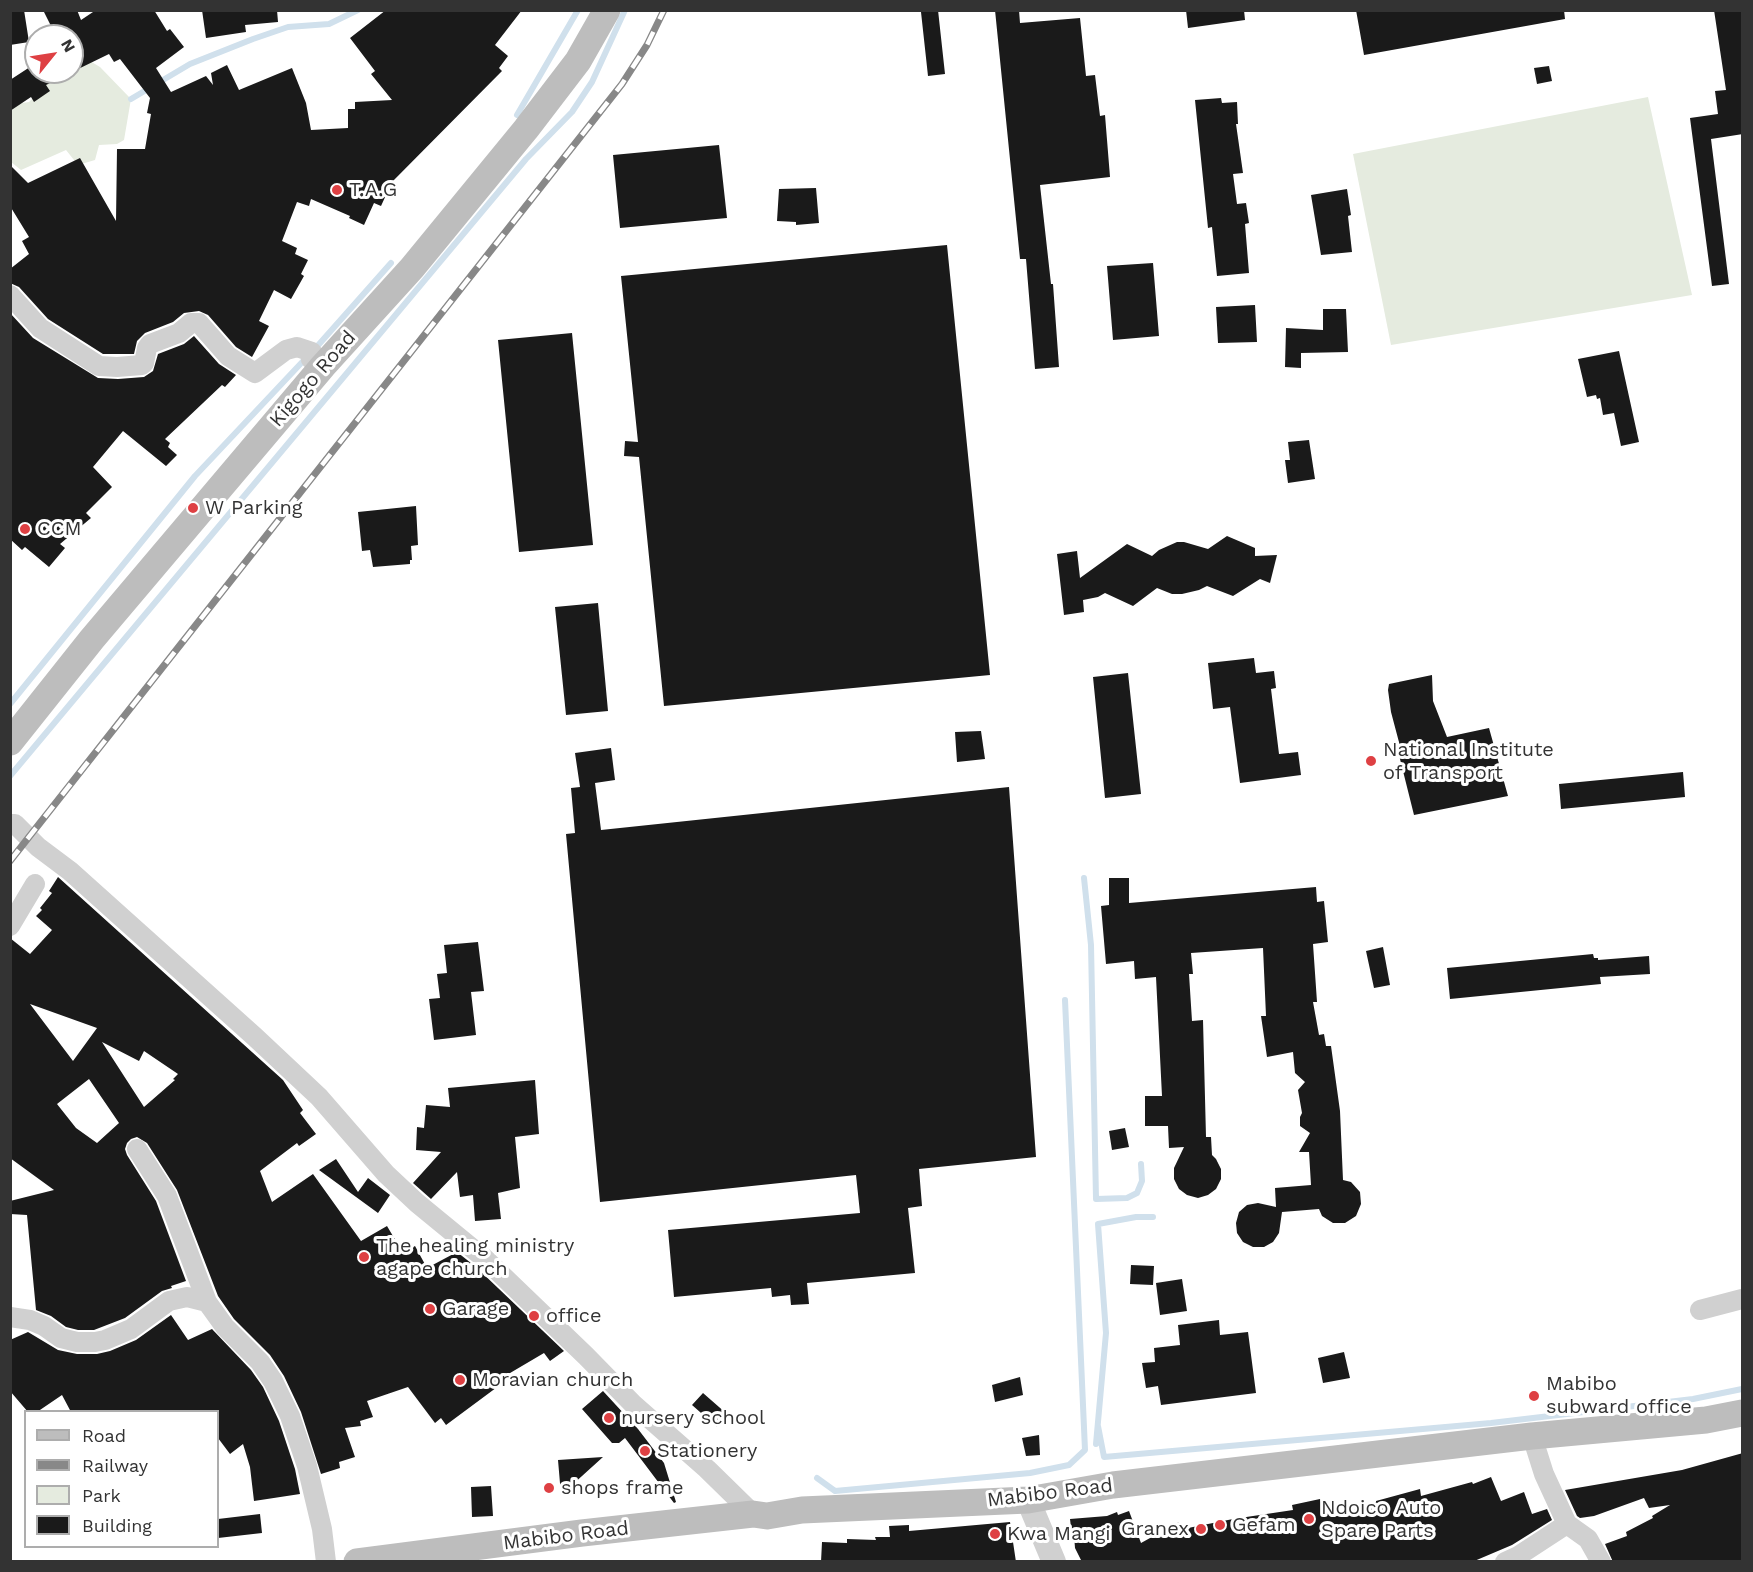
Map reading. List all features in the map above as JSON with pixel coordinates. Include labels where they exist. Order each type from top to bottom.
[{"type":"main road","name":"Kigogo Road","points":[[10,742],[92,639],[323,366],[412,268],[526,129],[578,61],[607,10]]},
{"type":"main road","name":"Mabibo Road","points":[[357,1562],[753,1514],[766,1516],[802,1510],[1028,1500],[1113,1485],[1532,1436],[1706,1420],[1743,1413]]},
{"type":"street","points":[[10,295],[40,328],[99,366],[142,365],[150,344],[179,333],[190,324],[199,323],[228,356],[255,373],[285,350],[297,346],[312,352],[311,360],[323,366]]},
{"type":"street","points":[[10,824],[15,824],[38,847],[70,871],[255,1037],[319,1097],[386,1174],[417,1203],[484,1258],[633,1404],[753,1514]]},
{"type":"street","points":[[10,926],[35,884]]},
{"type":"street","points":[[137,1149],[167,1196],[207,1302],[225,1327],[260,1362],[273,1381],[290,1416],[307,1466],[322,1529],[326,1562]]},
{"type":"street","points":[[10,1317],[30,1320],[62,1338],[77,1342],[95,1342],[131,1329],[169,1301],[187,1297],[207,1302]]},
{"type":"street","points":[[1700,1310],[1743,1299]]},
{"type":"street","points":[[1532,1436],[1544,1474],[1567,1524],[1588,1539],[1601,1562]]},
{"type":"street","points":[[1028,1500],[1054,1562]]},
{"type":"street","points":[[1505,1562],[1567,1524]]},
{"type":"green space","points":[[84,59],[100,67],[131,99],[124,140],[117,144],[99,145],[95,160],[78,165],[66,150],[21,170],[11,162],[10,105],[29,102],[40,91],[41,84],[84,84]]},
{"type":"green space","points":[[1648,97],[1692,295],[1391,345],[1353,154]]},
{"type":"building","points":[[10,10],[24,10],[26,24],[24,24],[24,43],[10,45]]},
{"type":"building","points":[[43,10],[77,10],[81,20],[96,10],[154,10],[167,31],[170,29],[184,47],[156,68],[171,92],[206,76],[213,85],[211,73],[227,65],[239,90],[292,68],[306,103],[311,130],[348,128],[348,109],[355,109],[355,102],[392,100],[371,74],[375,71],[350,38],[386,10],[522,10],[495,45],[508,56],[499,68],[502,71],[392,182],[381,206],[374,203],[364,225],[349,218],[350,216],[311,199],[309,206],[297,202],[282,241],[297,248],[295,254],[308,260],[301,274],[304,276],[291,299],[274,290],[259,321],[269,326],[252,357],[236,347],[208,315],[199,311],[184,313],[173,322],[145,333],[137,341],[134,354],[103,354],[48,319],[19,287],[10,283],[10,269],[29,254],[22,241],[29,237],[10,206],[10,165],[28,183],[80,158],[116,221],[117,149],[145,149],[151,114],[147,113],[150,98],[120,59],[114,62],[109,54],[84,66],[84,24],[50,24]]},
{"type":"building","points":[[202,10],[277,10],[278,22],[245,25],[246,32],[206,38]]},
{"type":"building","points":[[938,10],[945,74],[928,76],[921,12]]},
{"type":"building","points":[[995,10],[1019,10],[1020,23],[1080,18],[1086,76],[1095,75],[1100,116],[1105,115],[1110,177],[1040,185],[1051,284],[1053,284],[1059,367],[1035,369],[1026,259],[1020,259]]},
{"type":"building","points":[[1186,10],[1244,10],[1245,20],[1188,28]]},
{"type":"building","points":[[1356,10],[1564,10],[1565,19],[1364,55]]},
{"type":"building","points":[[1714,10],[1743,10],[1743,134],[1711,139],[1729,284],[1712,286],[1690,118],[1718,114],[1715,91],[1726,90]]},
{"type":"building","points":[[1549,66],[1552,81],[1537,84],[1534,68]]},
{"type":"building","points":[[24,71],[24,84],[48,84],[46,85],[50,91],[34,102],[31,97],[10,111],[10,80]]},
{"type":"building","points":[[1221,98],[1222,103],[1237,102],[1238,124],[1236,124],[1243,173],[1233,174],[1237,204],[1246,203],[1249,223],[1245,224],[1249,273],[1217,276],[1212,227],[1208,228],[1195,100]]},
{"type":"building","points":[[719,145],[727,218],[620,228],[613,155]]},
{"type":"building","points":[[816,188],[819,223],[796,225],[796,222],[777,221],[779,189]]},
{"type":"building","points":[[1347,189],[1351,215],[1348,216],[1352,252],[1321,255],[1311,195]]},
{"type":"building","points":[[947,245],[990,675],[664,706],[639,457],[624,456],[625,441],[638,442],[621,276]]},
{"type":"building","points":[[1153,263],[1159,336],[1113,340],[1107,266]]},
{"type":"building","points":[[1255,305],[1257,342],[1218,343],[1216,307]]},
{"type":"building","points":[[1323,309],[1346,309],[1348,352],[1301,353],[1301,368],[1285,367],[1286,328],[1323,330]]},
{"type":"building","points":[[10,313],[33,338],[98,378],[144,377],[153,371],[158,354],[184,344],[194,336],[219,364],[236,375],[225,387],[222,385],[165,439],[170,443],[168,447],[177,455],[166,466],[123,431],[93,467],[112,487],[86,513],[91,518],[60,544],[65,548],[49,567],[25,547],[22,550],[10,539]]},
{"type":"building","points":[[572,333],[593,545],[519,552],[498,340]]},
{"type":"building","points":[[1619,351],[1639,442],[1621,446],[1614,413],[1603,415],[1600,398],[1597,399],[1596,395],[1587,397],[1578,359]]},
{"type":"building","points":[[1309,440],[1315,479],[1288,483],[1285,460],[1290,460],[1288,442]]},
{"type":"building","points":[[416,506],[418,545],[411,546],[410,564],[373,567],[370,550],[362,551],[358,512]]},
{"type":"building","points":[[1227,536],[1255,548],[1255,556],[1277,555],[1270,583],[1260,579],[1233,596],[1207,586],[1182,594],[1172,594],[1157,588],[1133,606],[1105,593],[1083,600],[1084,612],[1064,615],[1057,554],[1077,551],[1080,578],[1127,544],[1152,556],[1159,550],[1177,542],[1208,549]]},
{"type":"building","points":[[598,603],[608,711],[566,715],[555,607]]},
{"type":"building","points":[[1254,658],[1256,673],[1274,671],[1276,688],[1271,689],[1279,754],[1298,752],[1301,775],[1240,783],[1230,707],[1213,709],[1208,663]]},
{"type":"building","points":[[1128,673],[1141,794],[1105,798],[1093,677]]},
{"type":"building","points":[[1432,675],[1433,701],[1447,737],[1489,728],[1508,796],[1414,815],[1397,747],[1400,746],[1388,690],[1389,684]]},
{"type":"building","points":[[981,731],[985,759],[957,762],[955,732]]},
{"type":"building","points":[[611,748],[615,780],[595,783],[601,830],[1009,787],[1036,1157],[919,1169],[922,1206],[908,1208],[915,1273],[807,1283],[809,1304],[791,1305],[790,1295],[772,1297],[771,1288],[674,1297],[668,1230],[860,1213],[856,1175],[600,1202],[566,834],[575,833],[571,788],[580,787],[575,753]]},
{"type":"building","points":[[1683,772],[1685,797],[1561,809],[1559,784]]},
{"type":"building","points":[[58,877],[283,1080],[303,1110],[300,1113],[316,1134],[299,1146],[297,1143],[260,1171],[272,1202],[313,1174],[361,1241],[387,1226],[403,1253],[415,1246],[427,1268],[457,1252],[476,1267],[564,1351],[550,1361],[544,1353],[505,1376],[508,1379],[446,1425],[441,1418],[435,1423],[408,1387],[367,1401],[373,1417],[360,1421],[361,1426],[345,1428],[355,1457],[339,1462],[340,1468],[321,1474],[301,1412],[284,1376],[270,1355],[234,1319],[218,1296],[177,1190],[147,1143],[137,1137],[127,1143],[125,1149],[127,1155],[156,1201],[186,1281],[162,1291],[125,1318],[94,1330],[66,1327],[51,1316],[36,1310],[27,1215],[10,1214],[10,1201],[54,1190],[10,1158],[10,938],[30,954],[52,930],[36,916],[52,893],[49,891]],"holes":[[[30,1004],[97,1028],[73,1061]],[[102,1042],[139,1061],[144,1051],[178,1074],[173,1079],[175,1080],[144,1107]],[[89,1079],[119,1123],[97,1143],[76,1128],[57,1104]]]},
{"type":"building","points":[[1109,878],[1129,878],[1129,903],[1316,887],[1317,902],[1324,901],[1328,942],[1313,944],[1317,1002],[1313,1002],[1319,1035],[1324,1034],[1326,1046],[1331,1046],[1340,1111],[1343,1180],[1351,1182],[1360,1192],[1361,1204],[1356,1216],[1345,1223],[1333,1223],[1322,1216],[1319,1209],[1282,1212],[1279,1233],[1273,1242],[1264,1247],[1253,1247],[1243,1242],[1237,1233],[1236,1223],[1239,1212],[1247,1205],[1258,1203],[1276,1207],[1275,1188],[1311,1185],[1309,1152],[1299,1152],[1310,1133],[1300,1126],[1302,1113],[1298,1090],[1305,1082],[1295,1073],[1293,1052],[1267,1057],[1261,1016],[1266,1016],[1263,948],[1191,953],[1193,974],[1189,974],[1192,1021],[1203,1020],[1206,1137],[1211,1137],[1212,1155],[1221,1169],[1221,1179],[1216,1189],[1198,1198],[1187,1195],[1179,1189],[1174,1179],[1174,1168],[1184,1147],[1169,1148],[1168,1126],[1145,1126],[1145,1096],[1162,1096],[1156,977],[1135,979],[1134,961],[1106,964],[1101,906],[1109,905]]},
{"type":"building","points":[[478,942],[484,991],[471,992],[476,1035],[434,1040],[429,999],[440,998],[437,974],[447,973],[444,945]]},
{"type":"building","points":[[1383,947],[1390,985],[1374,988],[1366,951]]},
{"type":"building","points":[[1593,954],[1598,960],[1649,956],[1650,974],[1600,977],[1601,984],[1450,999],[1447,968]]},
{"type":"building","points":[[535,1080],[539,1134],[515,1137],[520,1188],[498,1193],[501,1219],[475,1221],[473,1195],[460,1197],[457,1172],[431,1199],[413,1183],[441,1152],[416,1150],[417,1127],[424,1128],[426,1105],[450,1107],[448,1088]]},
{"type":"building","points":[[1125,1128],[1129,1147],[1112,1150],[1109,1131]]},
{"type":"building","points":[[336,1159],[358,1192],[368,1178],[390,1195],[378,1213],[319,1170]]},
{"type":"building","points":[[1131,1265],[1154,1266],[1153,1285],[1130,1284]]},
{"type":"building","points":[[1182,1279],[1187,1311],[1160,1315],[1156,1283]]},
{"type":"building","points":[[171,1315],[188,1340],[212,1329],[251,1370],[263,1387],[279,1421],[295,1469],[300,1494],[254,1501],[250,1467],[243,1444],[230,1454],[219,1439],[219,1410],[70,1410],[62,1395],[40,1410],[26,1410],[10,1391],[10,1340],[28,1332],[58,1350],[77,1354],[97,1354],[110,1351],[136,1340]]},
{"type":"building","points":[[1219,1320],[1220,1335],[1248,1332],[1256,1393],[1161,1405],[1158,1386],[1146,1388],[1142,1363],[1155,1362],[1154,1348],[1180,1345],[1178,1325]]},
{"type":"building","points":[[1344,1352],[1350,1378],[1323,1383],[1318,1358]]},
{"type":"building","points":[[1020,1377],[1023,1395],[995,1402],[992,1385]]},
{"type":"building","points":[[603,1391],[638,1429],[664,1463],[676,1502],[674,1503],[625,1438],[619,1443],[612,1443],[582,1409]]},
{"type":"building","points":[[703,1393],[727,1414],[717,1427],[692,1405]]},
{"type":"building","points":[[1039,1435],[1040,1455],[1026,1456],[1022,1438]]},
{"type":"building","points":[[1743,1453],[1743,1562],[1613,1562],[1605,1544],[1627,1536],[1626,1532],[1653,1518],[1652,1516],[1670,1505],[1649,1508],[1644,1498],[1594,1516],[1580,1518],[1565,1490],[1682,1470]]},
{"type":"building","points":[[603,1457],[561,1495],[558,1460]]},
{"type":"building","points":[[1491,1477],[1501,1501],[1524,1492],[1532,1514],[1547,1509],[1552,1520],[1512,1545],[1472,1562],[1082,1562],[1075,1548],[1074,1535],[1072,1536],[1070,1519],[1107,1516],[1117,1512],[1118,1515],[1129,1511],[1141,1543],[1179,1522],[1183,1529],[1293,1510],[1292,1505],[1320,1499],[1324,1513],[1332,1511],[1334,1517],[1376,1501],[1420,1489],[1421,1496],[1472,1482],[1473,1484]]},
{"type":"building","points":[[491,1486],[493,1516],[472,1517],[471,1487]]},
{"type":"building","points":[[260,1514],[262,1533],[219,1538],[219,1519]]},
{"type":"building","points":[[1010,1522],[1016,1562],[821,1562],[822,1542],[847,1543],[847,1539],[876,1540],[875,1537],[890,1537],[889,1526],[909,1525],[909,1531]]},
{"type":"waterway","points":[[131,99],[190,64],[253,39],[288,27],[329,24],[358,10]]},
{"type":"waterway","points":[[517,115],[578,10]]},
{"type":"waterway","points":[[10,776],[526,159],[572,112],[592,82],[625,10]]},
{"type":"waterway","points":[[313,351],[391,263]]},
{"type":"waterway","points":[[10,704],[195,476],[306,358]]},
{"type":"waterway","points":[[1084,878],[1091,945],[1096,1199],[1127,1198],[1137,1193],[1142,1181],[1141,1164]]},
{"type":"waterway","points":[[817,1478],[835,1491],[1030,1473],[1069,1465],[1085,1450],[1065,1000]]},
{"type":"waterway","points":[[1153,1217],[1136,1217],[1098,1224],[1106,1333],[1096,1444],[1098,1426],[1104,1457],[1491,1423],[1693,1399],[1742,1389]]},
{"type":"railway","points":[[10,861],[622,84],[647,45],[664,10]]},
{"type":"place","name":"T.A.G","points":[[337,190]]},
{"type":"place","name":"W Parking","points":[[193,508]]},
{"type":"place","name":"CCM","points":[[25,529]]},
{"type":"place","name":"National Institute of Transport","points":[[1371,761]]},
{"type":"place","name":"The healing ministry agape church","points":[[364,1257]]},
{"type":"place","name":"Garage","points":[[430,1309]]},
{"type":"place","name":"office","points":[[534,1316]]},
{"type":"place","name":"Moravian church","points":[[460,1380]]},
{"type":"place","name":"Mabibo subward office","points":[[1534,1396]]},
{"type":"place","name":"nursery school","points":[[609,1418]]},
{"type":"place","name":"Stationery","points":[[645,1451]]},
{"type":"place","name":"shops frame","points":[[549,1488]]},
{"type":"place","name":"Ndoico Auto Spare Parts","points":[[1309,1519]]},
{"type":"place","name":"Gefam","points":[[1220,1525]]},
{"type":"place","name":"Granex","points":[[1201,1529]]},
{"type":"place","name":"Kwa Mangi","points":[[995,1534]]}]
